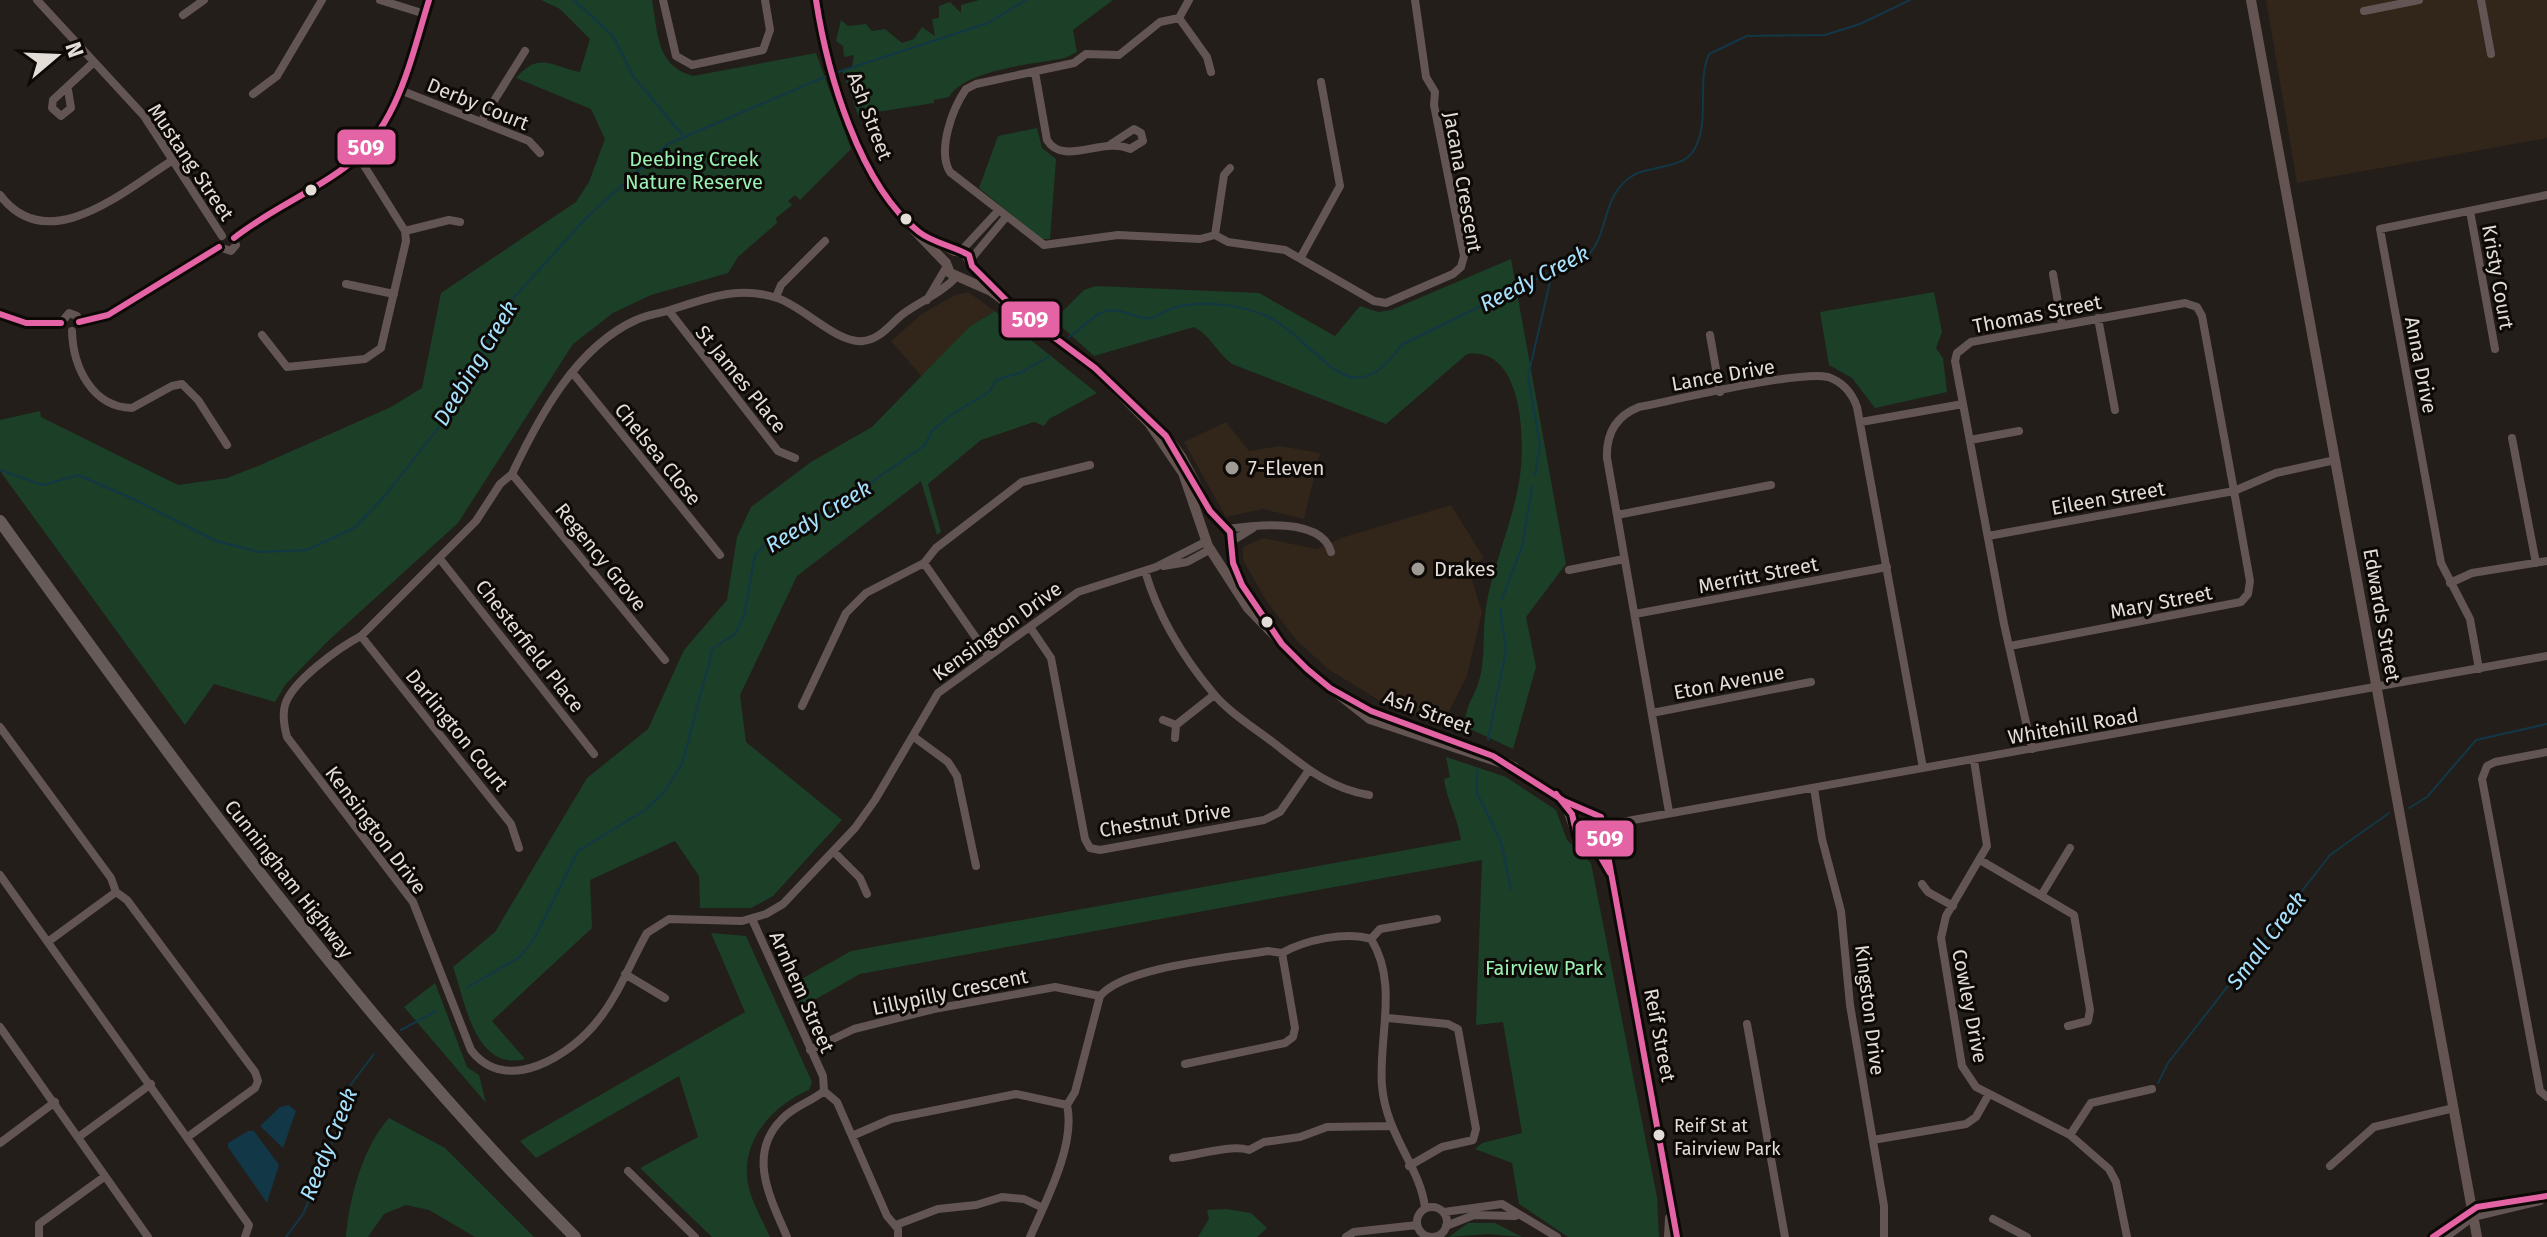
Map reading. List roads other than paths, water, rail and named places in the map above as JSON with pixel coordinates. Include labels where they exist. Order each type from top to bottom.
[{"type":"highway","name":"Cunningham Highway","points":[[0,521],[219,821],[333,970],[458,1115],[575,1237]]},
{"type":"main road","name":"Ash Street","points":[[816,0],[829,60],[880,188],[959,276],[1011,305],[1095,368],[1166,436],[1182,458],[1210,511],[1225,528],[1232,543],[1233,563],[1242,585],[1282,644]]},
{"type":"main road","name":"Edwards Street","points":[[2251,0],[2477,1237]]},
{"type":"main road","name":"Ash Street","points":[[918,231],[958,251],[1011,305]]},
{"type":"main road","points":[[946,264],[958,251]]},
{"type":"main road","points":[[959,276],[971,262]]},
{"type":"main road","name":"Ash Street","points":[[1149,423],[1183,473],[1209,545],[1248,608],[1330,688],[1384,717],[1514,767],[1564,801],[1585,811]]},
{"type":"main road","points":[[1225,528],[1211,530],[1209,545],[1226,551],[1232,543]]},
{"type":"main road","points":[[1564,801],[1575,832],[1596,849],[1609,866]]},
{"type":"main road","points":[[1574,823],[1585,811],[1598,814],[1604,829],[1597,840],[1584,841]]},
{"type":"main road","name":"Reif Street","points":[[1604,829],[1677,1237]]},
{"type":"main road","name":"Reif Street","points":[[1669,1237],[1671,1212]]},
{"type":"street","name":"Mustang Street","points":[[37,0],[144,116],[222,236]]},
{"type":"street","points":[[183,15],[204,0]]},
{"type":"street","points":[[253,94],[277,76],[322,0]]},
{"type":"street","points":[[380,0],[425,14]]},
{"type":"street","points":[[72,331],[79,322],[108,315],[219,247],[222,236],[234,238],[358,156],[387,121],[429,0]]},
{"type":"street","points":[[663,0],[676,56],[692,65],[763,50],[770,30],[765,0]]},
{"type":"street","points":[[1189,0],[1179,18],[1207,57],[1211,72]]},
{"type":"street","name":"Jacana Crescent","points":[[1179,18],[1160,22],[1119,55],[1086,54],[1074,63],[976,84],[966,89],[944,148],[944,162],[950,172],[1044,245],[1118,235],[1200,239],[1215,235],[1228,242],[1271,246],[1301,257],[1374,301],[1386,303],[1461,267],[1464,256],[1434,105],[1435,92],[1426,77],[1415,0]]},
{"type":"street","points":[[2364,11],[2419,0]]},
{"type":"street","points":[[2481,0],[2491,54]]},
{"type":"street","points":[[482,120],[525,51]]},
{"type":"street","points":[[68,90],[94,62]]},
{"type":"street","points":[[1035,72],[1047,140],[1052,148],[1062,153],[1111,144]]},
{"type":"street","points":[[1301,257],[1340,186],[1321,82]]},
{"type":"street","name":"Derby Court","points":[[400,90],[529,141],[540,153]]},
{"type":"street","points":[[262,335],[287,367],[365,359],[381,348],[405,231],[358,156]]},
{"type":"street","points":[[0,195],[23,216],[49,222],[71,220],[173,160]]},
{"type":"street","points":[[1215,235],[1224,175],[1230,168]]},
{"type":"street","name":"Anna Drive","points":[[2479,669],[2470,619],[2441,563],[2380,229],[2547,195]]},
{"type":"street","name":"Kristy Court","points":[[2470,211],[2495,349]]},
{"type":"street","points":[[958,251],[1003,214]]},
{"type":"street","points":[[971,262],[1003,214]]},
{"type":"street","points":[[405,231],[449,220],[460,222]]},
{"type":"street","points":[[219,247],[231,251],[236,245],[234,238]]},
{"type":"street","points":[[776,297],[781,285],[825,241]]},
{"type":"street","name":"Kensington Drive","points":[[927,300],[946,264]]},
{"type":"street","points":[[2053,274],[2062,325]]},
{"type":"street","name":"Kensington Drive","points":[[959,276],[938,295],[874,338],[862,341],[842,337],[776,297],[752,292],[723,294],[683,303],[669,311],[657,311],[609,336],[572,372],[524,448],[512,474],[500,484],[476,521],[361,636],[346,643],[294,688],[284,712],[287,737],[413,902],[471,1050],[479,1060],[498,1071],[518,1073],[575,1043],[600,1018],[647,933],[669,919],[752,919],[783,904],[875,800],[938,693],[1030,627],[1043,613],[1078,592],[1156,567],[1187,562],[1209,545]]},
{"type":"street","points":[[346,284],[394,294]]},
{"type":"street","name":"Thomas Street","points":[[2032,749],[1963,404],[1955,361],[1956,346],[2185,303],[2197,307],[2202,316],[2234,491]]},
{"type":"street","name":"St James Place","points":[[669,311],[778,451],[795,458]]},
{"type":"street","points":[[61,323],[69,313],[77,316],[79,322]]},
{"type":"street","points":[[0,314],[26,323],[61,323],[72,331],[82,375],[94,393],[132,408],[172,386],[182,384],[198,400],[227,445]]},
{"type":"street","points":[[2098,318],[2115,410]]},
{"type":"street","points":[[1710,335],[1720,392]]},
{"type":"street","name":"Chelsea Close","points":[[572,372],[720,555]]},
{"type":"street","name":"Lance Drive","points":[[1669,812],[1607,458],[1609,434],[1615,424],[1639,407],[1806,376],[1828,377],[1853,397],[1861,422],[1923,768]]},
{"type":"street","points":[[1861,422],[1963,404]]},
{"type":"street","points":[[1970,440],[2019,431]]},
{"type":"street","points":[[2512,438],[2536,563]]},
{"type":"street","points":[[2234,491],[2276,473],[2335,460]]},
{"type":"street","points":[[802,706],[846,613],[856,600],[924,563],[936,548],[1022,482],[1090,465]]},
{"type":"street","name":"Regency Grove","points":[[512,474],[665,660]]},
{"type":"street","points":[[1617,515],[1771,485]]},
{"type":"street","name":"Eileen Street","points":[[1988,536],[2234,491]]},
{"type":"street","name":"Mary Street","points":[[2010,646],[2241,602],[2248,594],[2250,581],[2234,491]]},
{"type":"street","points":[[1225,528],[1265,523],[1315,533],[1326,540],[1331,552]]},
{"type":"street","points":[[1232,543],[1257,525]]},
{"type":"street","name":"Chesterfield Place","points":[[440,559],[594,754]]},
{"type":"street","points":[[1569,570],[1624,559]]},
{"type":"street","points":[[2450,583],[2472,573],[2547,561]]},
{"type":"street","points":[[924,563],[988,655]]},
{"type":"street","name":"Merritt Street","points":[[1635,614],[1887,567]]},
{"type":"street","points":[[1145,571],[1170,630],[1214,695],[1309,770],[1337,788],[1369,795]]},
{"type":"street","name":"Chestnut Drive","points":[[1030,627],[1051,658],[1085,839],[1090,848],[1100,850],[1264,820],[1280,812],[1309,770]]},
{"type":"street","name":"Darlington Court","points":[[361,636],[511,824],[519,848]]},
{"type":"street","name":"Whitehill Road","points":[[1604,829],[1669,812],[2377,689],[2547,656]]},
{"type":"street","name":"Eton Avenue","points":[[1652,713],[1811,682]]},
{"type":"street","points":[[1175,738],[1176,725],[1214,695]]},
{"type":"street","points":[[1163,720],[1176,725]]},
{"type":"street","points":[[0,727],[111,878],[116,892],[127,900],[255,1072],[258,1081],[255,1088],[189,1136]]},
{"type":"street","points":[[914,737],[948,762],[957,776],[976,866]]},
{"type":"street","points":[[2547,752],[2495,762],[2487,766],[2482,779],[2540,1091],[2547,1097]]},
{"type":"street","name":"Cowley Drive","points":[[1974,760],[1987,829],[1987,846],[1953,906],[1941,938],[1960,1055],[1969,1079],[1989,1094],[2070,1135],[2113,1175],[2127,1237]]},
{"type":"street","name":"Kingston Drive","points":[[1814,788],[1822,839],[1841,911],[1850,1005],[1884,1206],[1884,1237]]},
{"type":"street","points":[[2042,894],[2070,848]]},
{"type":"street","points":[[833,851],[860,878],[867,894]]},
{"type":"street","points":[[1980,860],[2070,911],[2075,920],[2090,1010],[2088,1021],[2068,1026]]},
{"type":"street","points":[[0,875],[189,1136],[249,1225],[245,1237]]},
{"type":"street","points":[[1922,884],[1928,892],[1953,906]]},
{"type":"street","points":[[49,941],[116,892]]},
{"type":"street","name":"Arnhem Street","points":[[752,919],[823,1076],[824,1091],[837,1102],[887,1216],[896,1225]]},
{"type":"street","points":[[1371,939],[1380,929],[1437,919]]},
{"type":"street","points":[[1030,1237],[1057,1172],[1070,1119],[1067,1105],[1075,1092],[1100,996],[1114,983],[1268,951],[1282,953],[1295,946],[1357,935],[1371,939],[1378,950],[1388,1018],[1382,1086],[1390,1126],[1423,1193],[1425,1208]]},
{"type":"street","points":[[1185,1064],[1285,1043],[1293,1037],[1295,1028],[1282,953]]},
{"type":"street","points":[[625,974],[665,998]]},
{"type":"street","name":"Lillypilly Crescent","points":[[810,1050],[854,1029],[934,1009],[1055,987],[1100,996]]},
{"type":"street","points":[[1388,1018],[1448,1024],[1458,1029],[1476,1129],[1473,1140],[1442,1147],[1409,1166]]},
{"type":"street","points":[[1747,1024],[1785,1237]]},
{"type":"street","points":[[0,1027],[80,1136],[104,1177],[148,1237]]},
{"type":"street","points":[[80,1136],[151,1084]]},
{"type":"street","points":[[2070,1135],[2091,1103],[2152,1089]]},
{"type":"street","points":[[787,1237],[764,1184],[763,1162],[768,1140],[781,1119],[824,1091]]},
{"type":"street","points":[[852,1136],[891,1119],[1016,1094],[1067,1105]]},
{"type":"street","points":[[1873,1140],[1966,1124],[1976,1117],[1989,1094]]},
{"type":"street","points":[[0,1143],[55,1102]]},
{"type":"street","points":[[2330,1166],[2374,1127],[2454,1108]]},
{"type":"street","points":[[1173,1158],[1216,1153],[1235,1146],[1249,1150],[1264,1142],[1300,1137],[1327,1127],[1390,1126]]},
{"type":"street","points":[[628,1171],[695,1237]]},
{"type":"street","points":[[39,1237],[39,1224],[104,1177]]},
{"type":"street","points":[[898,1237],[896,1225],[938,1209],[976,1205],[1002,1197],[1024,1199],[1043,1208]]},
{"type":"street","points":[[2433,1237],[2472,1213],[2547,1198]]},
{"type":"street","points":[[1545,1237],[1522,1219],[1508,1213],[1474,1215],[1446,1226],[1441,1233],[1432,1237],[1423,1233],[1417,1225],[1417,1218],[1425,1208],[1435,1207],[1444,1212],[1502,1204],[1557,1237]]},
{"type":"street","points":[[1444,1212],[1446,1226]]},
{"type":"street","points":[[2449,1235],[2472,1213]]},
{"type":"street","points":[[1993,1219],[2027,1237]]},
{"type":"street","points":[[1346,1237],[1354,1232],[1417,1225]]},
{"type":"street","points":[[2449,1235],[2462,1237]]},
{"type":"water","points":[[289,1105],[296,1111],[283,1148],[260,1126],[280,1107]]},
{"type":"water","points":[[248,1131],[254,1131],[279,1165],[267,1203],[228,1147],[228,1143]]},
{"type":"waterway","points":[[574,0],[613,36],[633,76],[685,138]]},
{"type":"waterway","name":"Deebing Creek","points":[[835,73],[988,23],[1026,0]]},
{"type":"waterway","name":"Reedy Creek","points":[[1069,337],[1109,310],[1151,318],[1184,306],[1231,306],[1264,315],[1283,326],[1332,368],[1348,376],[1365,377],[1382,367],[1401,345],[1590,253],[1596,245],[1614,196],[1628,179],[1635,174],[1681,161],[1694,150],[1702,127],[1705,65],[1709,54],[1747,36],[1825,35],[1860,24],[1910,0]]},
{"type":"waterway","name":"Deebing Creek","points":[[0,470],[43,485],[78,475],[216,541],[259,552],[307,550],[354,528],[383,498],[451,412],[508,304],[587,217],[668,144],[829,75]]},
{"type":"waterway","points":[[1535,476],[1540,445],[1528,376],[1552,274]]},
{"type":"waterway","name":"Reedy Creek","points":[[466,988],[520,957],[535,937],[578,851],[645,810],[664,792],[682,764],[713,648],[735,634],[744,616],[755,555],[769,541],[853,499],[877,478],[924,446],[932,431],[951,415],[989,392],[996,380],[1022,372],[1050,356]]},
{"type":"waterway","points":[[1502,599],[1522,547],[1532,487]]},
{"type":"waterway","points":[[1488,740],[1506,650],[1500,608]]},
{"type":"waterway","name":"Small Creek","points":[[2409,808],[2427,797],[2476,740],[2547,724]]},
{"type":"waterway","points":[[1477,771],[1477,793],[1501,842],[1511,889]]},
{"type":"waterway","name":"Small Creek","points":[[2158,1083],[2168,1063],[2330,855],[2389,813]]},
{"type":"waterway","name":"Reedy Creek","points":[[401,1030],[436,1011]]},
{"type":"waterway","name":"Reedy Creek","points":[[286,1237],[303,1214],[317,1182],[340,1123],[346,1091],[374,1054]]},
{"type":"place","name":"7-Eleven","points":[[1232,468]]},
{"type":"place","name":"Drakes","points":[[1418,569]]},
{"type":"place","name":"Reif St at Fairview Park","points":[[1659,1135]]},
{"type":"park label","name":"Deebing Creek Nature Reserve","points":[[694,170]]},
{"type":"park label","name":"Fairview Park","points":[[1544,968]]}]
